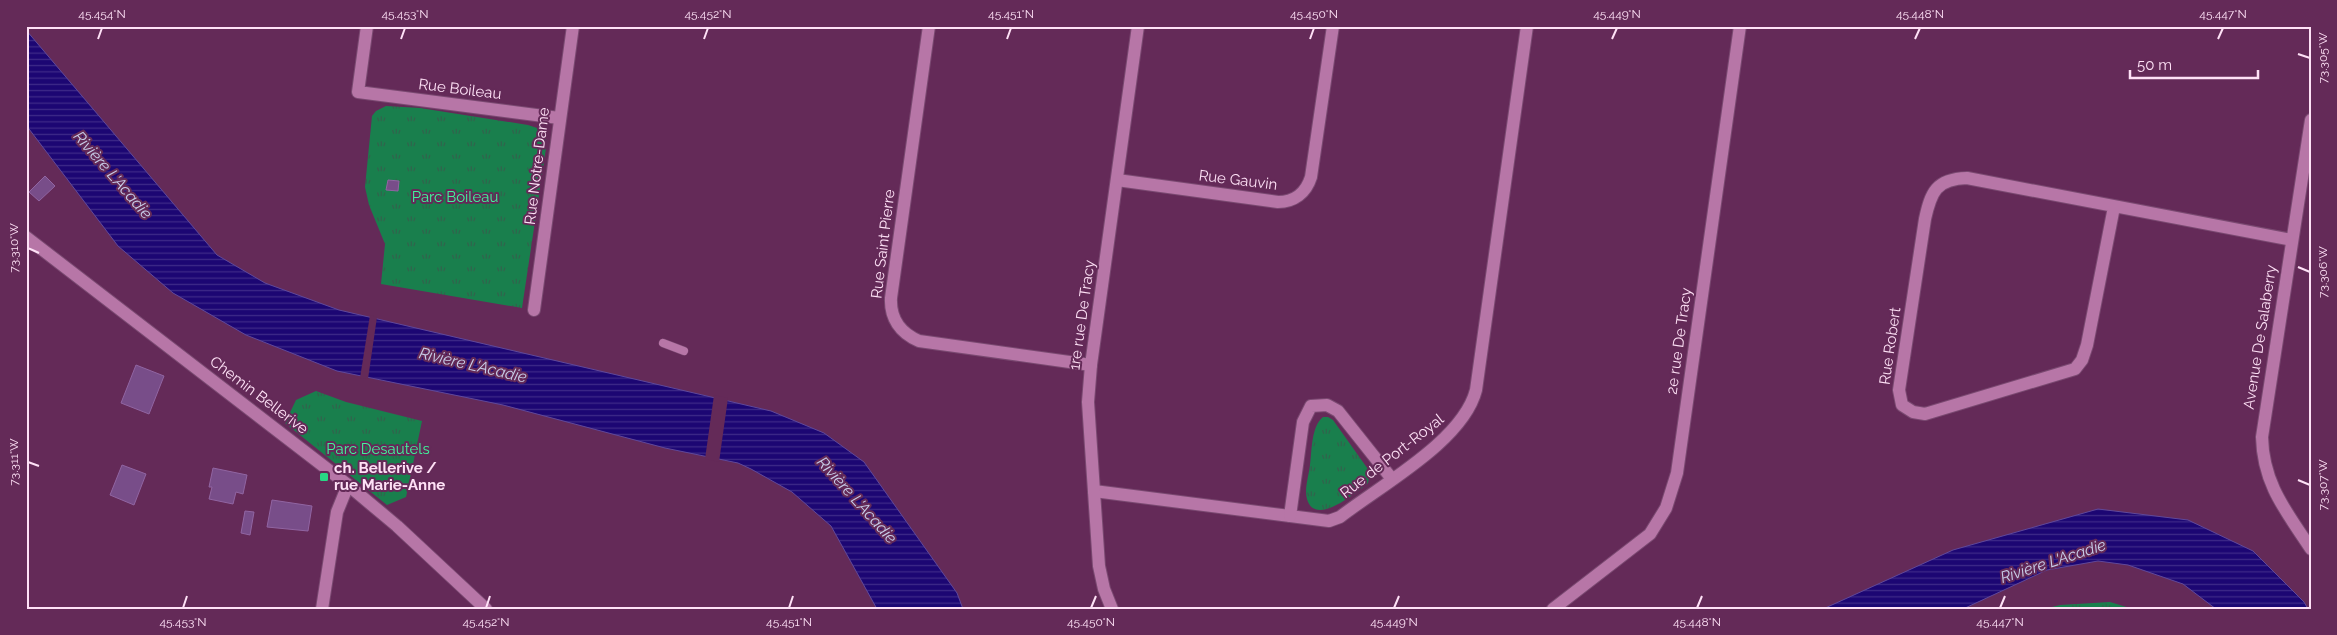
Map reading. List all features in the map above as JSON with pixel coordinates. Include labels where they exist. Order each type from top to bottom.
[{"type":"street","name":"Rue Boileau","points":[[367,26],[358,92],[559,118]]},
{"type":"street","name":"Rue Notre-Dame","points":[[534,310],[573,26]]},
{"type":"street","name":"Rue Saint Pierre","points":[[929,26],[891,298],[896,322],[903,332],[919,341],[1091,365]]},
{"type":"street","name":"1re rue De Tracy","points":[[1112,609],[1104,589],[1099,566],[1088,402],[1091,365],[1138,26]]},
{"type":"street","name":"Rue Gauvin","points":[[1117,180],[1274,202],[1289,201],[1298,196],[1307,186],[1311,177],[1332,26]]},
{"type":"street","name":"Rue de Port-Royal","points":[[1094,491],[1322,521],[1335,520],[1392,479],[1454,430],[1473,399],[1527,26]]},
{"type":"street","name":"2e rue De Tracy","points":[[1553,609],[1641,542],[1656,526],[1670,499],[1676,473],[1740,26]]},
{"type":"street","name":"Avenue De Salaberry","points":[[2311,120],[2263,422],[2262,452],[2266,474],[2272,488],[2311,549]]},
{"type":"street","name":"Rue Robert","points":[[2114,207],[2086,345],[2082,360],[2075,369],[1925,414],[1913,412],[1902,405],[1899,390],[1925,220],[1930,199],[1939,186],[1949,181],[1967,178],[2292,240]]},
{"type":"street","name":"Chemin Bellerive","points":[[26,237],[348,485],[397,526],[486,609]]},
{"type":"street","points":[[1290,516],[1301,430],[1304,416],[1311,406],[1327,405],[1338,411],[1392,479]]},
{"type":"street","points":[[322,609],[337,512],[348,485]]},
{"type":"lane","points":[[664,343],[684,351]]},
{"type":"green space","name":"Parc Boileau","points":[[386,106],[420,108],[528,125],[537,128],[546,136],[546,148],[522,308],[381,284],[385,244],[369,205],[365,187],[372,116],[376,111]]},
{"type":"green space","name":"Parc Desautels","points":[[316,391],[346,402],[422,421],[406,497],[387,505],[285,423],[296,400]]},
{"type":"green space","points":[[1323,417],[1333,420],[1370,472],[1368,483],[1355,493],[1337,505],[1318,510],[1312,507],[1307,499],[1306,491],[1314,433],[1319,421]]},
{"type":"green space","points":[[2110,602],[2133,609],[2044,609],[2060,605]]},
{"type":"water","name":"Rivière L'Acadie","points":[[26,30],[217,255],[265,283],[339,310],[771,411],[824,433],[864,462],[957,593],[963,609],[877,609],[831,526],[792,492],[738,463],[665,448],[503,405],[337,371],[246,335],[173,293],[118,246],[26,125]]},
{"type":"water","name":"Rivière L'Acadie","points":[[2098,509],[2188,520],[2253,551],[2304,602],[2308,609],[2216,609],[2183,584],[2128,565],[2098,561],[2047,570],[1963,609],[1823,609],[1953,550]]},
{"type":"pier","points":[[370,315],[377,317],[368,379],[360,378]]},
{"type":"pier","points":[[714,395],[728,398],[719,462],[705,459]]},
{"type":"building","points":[[45,176],[55,186],[39,201],[29,192]]},
{"type":"building","points":[[388,180],[399,181],[398,191],[386,190]]},
{"type":"building","points":[[136,365],[164,376],[149,414],[121,403]]},
{"type":"building","points":[[122,465],[146,474],[134,505],[110,495]]},
{"type":"building","points":[[213,468],[247,475],[243,494],[236,492],[233,504],[209,499],[212,487],[209,487]]},
{"type":"building","points":[[272,500],[312,506],[308,531],[267,527]]},
{"type":"building","points":[[245,511],[254,512],[250,535],[241,533]]},
{"type":"place","name":"ch. Bellerive / rue Marie-Anne","points":[[324,477]]}]
